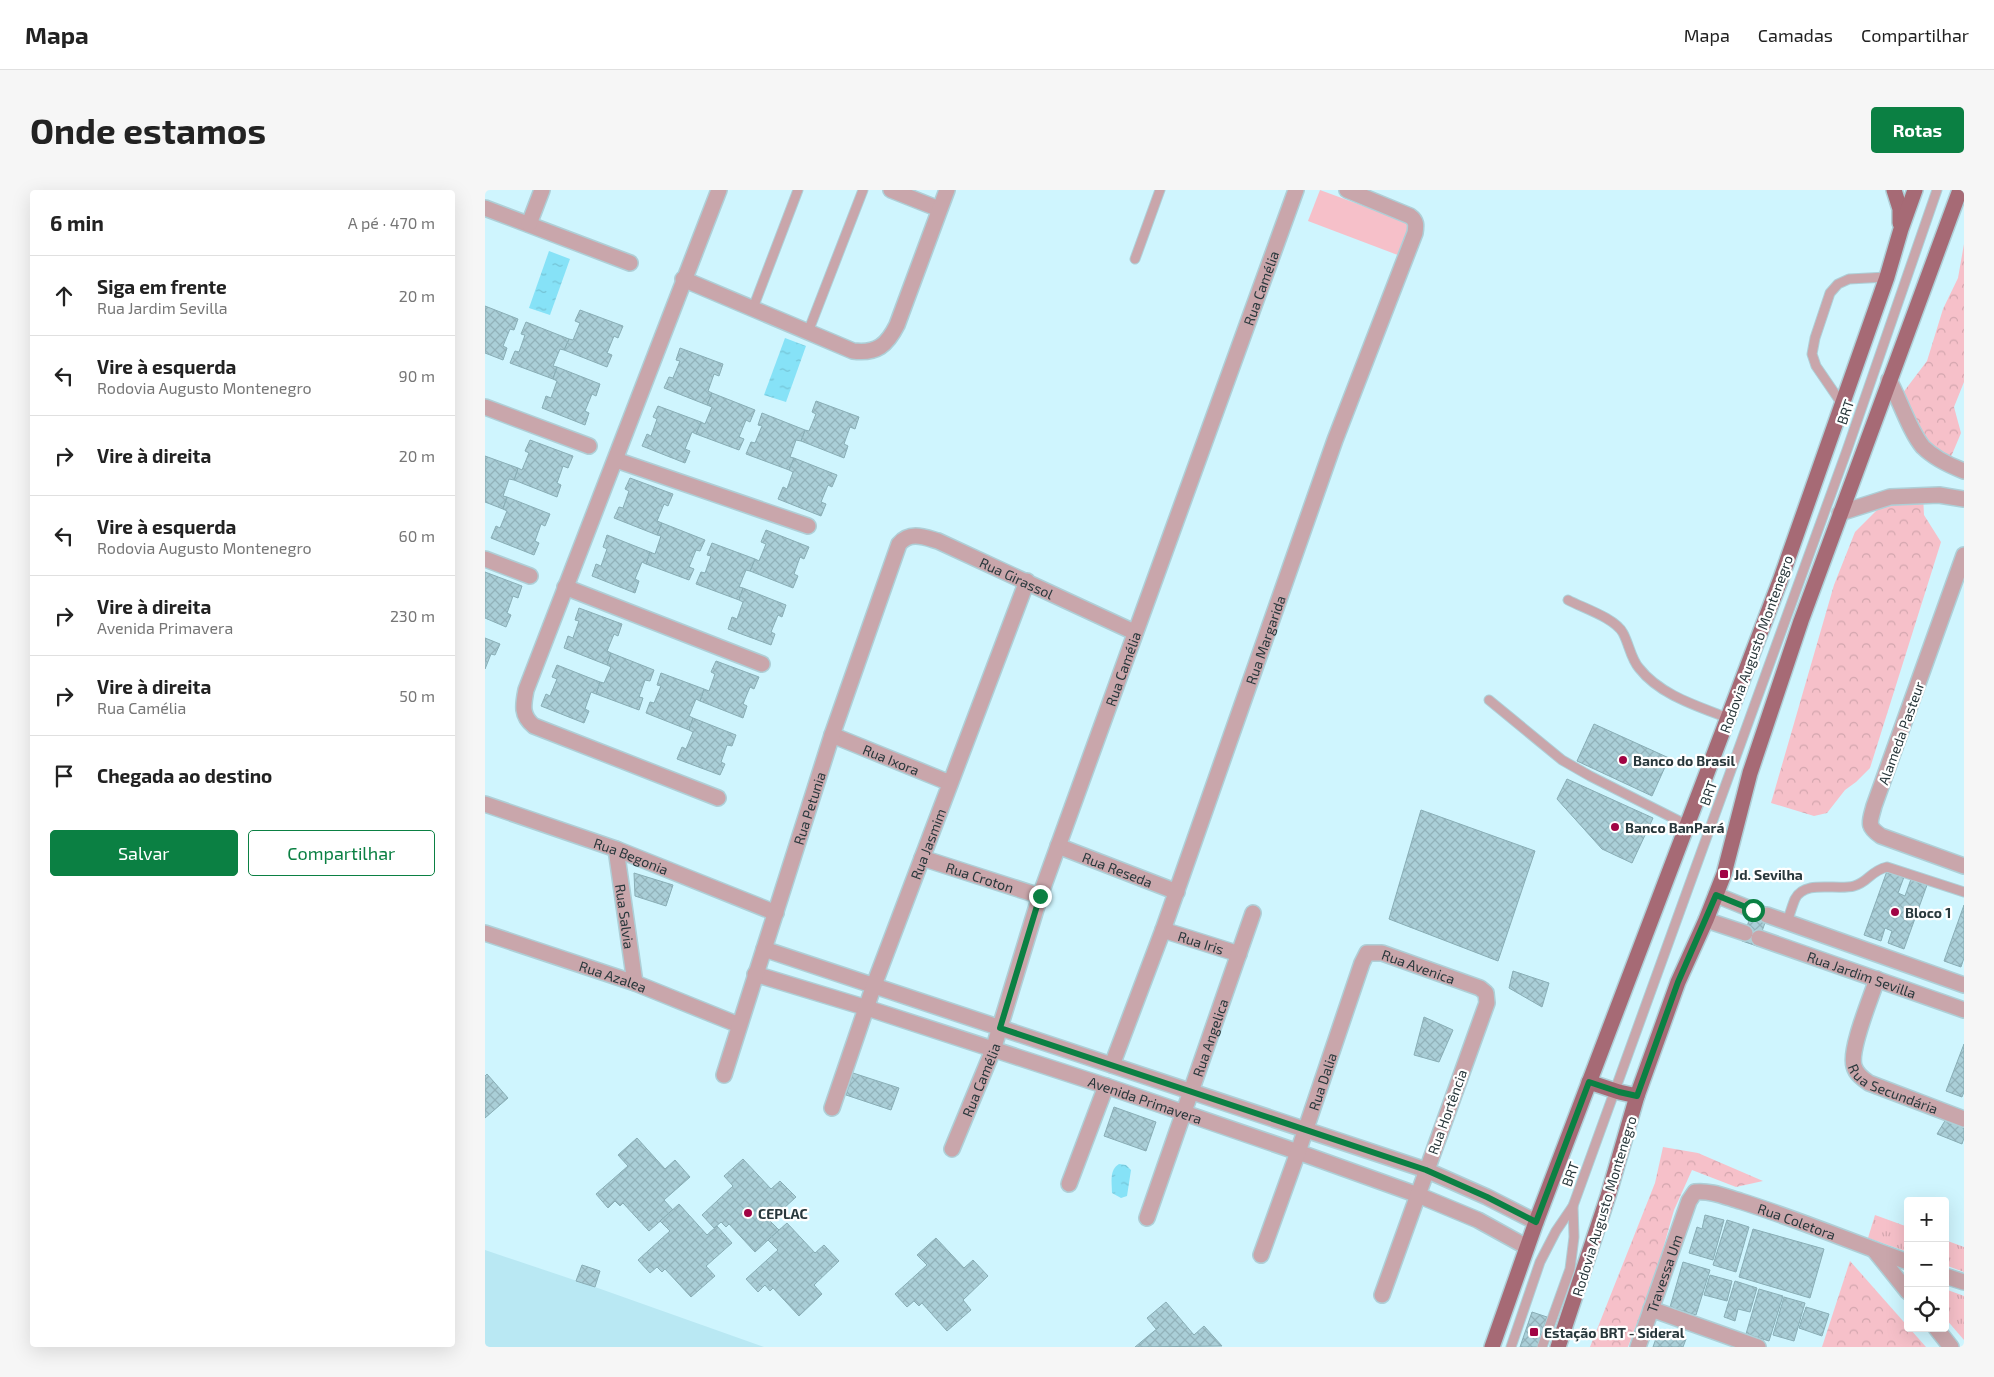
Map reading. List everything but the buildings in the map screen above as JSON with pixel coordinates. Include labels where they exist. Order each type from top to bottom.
[{"type":"main road","points":[[1894,190],[1900,209],[1901,229]]},
{"type":"main road","name":"Rodovia Augusto Montenegro","points":[[1492,1347],[1536,1222],[1780,580],[1887,277],[1915,190]]},
{"type":"main road","name":"Rodovia Augusto Montenegro","points":[[1558,1347],[1605,1204],[1637,1096],[1678,982],[1724,874],[1751,773],[1777,692],[1840,513],[1960,190]]},
{"type":"main road","points":[[1589,1082],[1637,1096]]},
{"type":"street","points":[[529,224],[543,190]]},
{"type":"street","points":[[718,798],[549,734],[527,721],[523,704],[526,690],[565,587],[616,460],[683,279],[719,190]]},
{"type":"street","points":[[891,190],[939,209]]},
{"type":"street","points":[[683,279],[853,351],[873,351],[886,343],[897,325],[947,190]]},
{"type":"street","name":"Rua Camélia","points":[[952,1149],[993,1050],[1040,896],[1134,632],[1296,190]]},
{"type":"street","name":"Rua Margarida","points":[[1112,1065],[1177,892],[1335,440],[1411,246],[1416,225],[1415,219],[1347,190]]},
{"type":"street","points":[[485,208],[630,263]]},
{"type":"street","points":[[1840,513],[1890,497],[1923,495],[1958,498],[1962,471],[1947,464],[1923,447],[1908,421],[1889,380]]},
{"type":"street","points":[[485,407],[589,446]]},
{"type":"street","points":[[616,460],[808,526]]},
{"type":"street","name":"Rua Girassol","points":[[899,544],[907,537],[925,537],[939,541],[1134,632]]},
{"type":"street","name":"Rua Petunia","points":[[724,1075],[832,735],[899,544]]},
{"type":"street","name":"Alameda Pasteur","points":[[1958,863],[1881,836],[1873,831],[1870,824],[1874,806],[1964,555]]},
{"type":"street","points":[[485,558],[530,576]]},
{"type":"street","name":"Rua Jasmim","points":[[832,1108],[874,985],[1027,581]]},
{"type":"street","points":[[565,587],[762,664]]},
{"type":"street","name":"Rua Ixora","points":[[832,735],[950,783]]},
{"type":"street","name":"Rua Begonia","points":[[485,804],[616,849],[776,913]]},
{"type":"street","name":"Rua Reseda","points":[[1058,846],[1177,892]]},
{"type":"street","name":"Rua Salvia","points":[[616,849],[635,983]]},
{"type":"street","name":"Rua Croton","points":[[922,858],[1040,896]]},
{"type":"street","points":[[1716,895],[1753,910]]},
{"type":"street","name":"Rua Angelica","points":[[1147,1218],[1253,913]]},
{"type":"street","name":"Rua Jardim Sevilla","points":[[1767,915],[1964,985]]},
{"type":"street","name":"Rua Jardim Sevilla","points":[[1706,920],[1964,1010]]},
{"type":"street","points":[[1775,944],[1783,940],[1788,929],[1787,922]]},
{"type":"street","name":"Rua Iris","points":[[1163,930],[1239,954]]},
{"type":"street","name":"Rua Azalea","points":[[485,933],[635,983],[739,1025]]},
{"type":"street","name":"Avenida Primavera","points":[[764,949],[1426,1170],[1487,1197],[1536,1222]]},
{"type":"street","name":"Rua Avenica","points":[[1362,964],[1367,953],[1382,953],[1480,988]]},
{"type":"street","name":"Rua Dalia","points":[[1261,1255],[1362,964]]},
{"type":"street","name":"Avenida Primavera","points":[[755,974],[867,1008],[1106,1086],[1298,1152],[1418,1195],[1478,1220],[1527,1247]]},
{"type":"street","name":"Rua Secundária","points":[[1877,979],[1853,1056],[1854,1067],[1857,1072],[1869,1083],[1881,1089],[1964,1119]]},
{"type":"street","name":"Rua Hortência","points":[[1382,1295],[1487,1003],[1486,993],[1480,988]]},
{"type":"street","points":[[1069,1184],[1106,1086]]},
{"type":"street","name":"Rua Coletora","points":[[1689,1201],[1695,1192],[1702,1191],[1718,1195],[1764,1208],[1904,1261]]},
{"type":"street","name":"Travessa Um","points":[[1638,1347],[1689,1201]]},
{"type":"street","points":[[1874,1250],[1904,1287]]},
{"type":"street","points":[[1949,1277],[1964,1282]]},
{"type":"street","points":[[1651,1309],[1758,1347]]},
{"type":"street","points":[[1940,1332],[1951,1347]]},
{"type":"lane","points":[[753,308],[798,190]]},
{"type":"lane","points":[[808,332],[863,190]]},
{"type":"lane","points":[[1135,259],[1160,190]]},
{"type":"lane","name":"BRT","points":[[1511,1347],[1540,1262],[1556,1231],[1573,1206],[1847,450],[1937,190]]},
{"type":"lane","points":[[1842,404],[1816,366],[1812,354],[1821,320],[1831,293],[1838,284],[1849,279],[1887,277]]},
{"type":"lane","points":[[1568,600],[1610,621],[1622,632],[1638,668],[1654,683],[1688,703],[1729,718]]},
{"type":"lane","points":[[1489,700],[1562,760],[1687,825]]},
{"type":"lane","points":[[1787,922],[1796,898],[1805,890],[1815,887],[1851,887],[1867,880],[1877,870],[1887,867],[1964,892]]},
{"type":"lane","name":"BRT","points":[[1542,1347],[1570,1269],[1574,1237],[1573,1206]]},
{"type":"shaded area","points":[[485,1250],[595,1287],[764,1347],[485,1347]]},
{"type":"green space","points":[[1320,190],[1415,225],[1403,257],[1308,221]]},
{"type":"green space","points":[[1964,244],[1964,382],[1954,407],[1961,433],[1948,464],[1923,447],[1899,398],[1927,361],[1943,309],[1958,278]]},
{"type":"green space","points":[[1923,495],[1924,515],[1941,542],[1870,768],[1845,790],[1827,813],[1814,816],[1771,803],[1834,585],[1855,532],[1890,497]]},
{"type":"green space","points":[[1663,1147],[1698,1153],[1763,1181],[1736,1187],[1692,1170],[1674,1210],[1657,1270],[1628,1347],[1590,1347],[1655,1183]]},
{"type":"green space","points":[[1875,1215],[1904,1226],[1904,1251],[1868,1238]]},
{"type":"green space","points":[[1949,1241],[1964,1247],[1964,1272],[1949,1266]]},
{"type":"green space","points":[[1850,1261],[1904,1322],[1904,1332],[1913,1332],[1926,1347],[1822,1347]]},
{"type":"green space","points":[[1949,1290],[1964,1296],[1964,1340],[1949,1323]]},
{"type":"water","points":[[549,251],[570,259],[550,315],[529,308]]},
{"type":"water","points":[[785,338],[806,346],[786,402],[764,395]]},
{"type":"water","points":[[1119,1164],[1126,1165],[1131,1170],[1127,1196],[1121,1198],[1112,1193],[1112,1173]]},
{"type":"place","name":"Banco do Brasil","points":[[1623,760]]},
{"type":"place","name":"Banco BanPará","points":[[1615,827]]},
{"type":"place","name":"Jd. Sevilha","points":[[1724,874]]},
{"type":"place","name":"Bloco 1","points":[[1895,912]]},
{"type":"place","name":"CEPLAC","points":[[748,1213]]},
{"type":"place","name":"Estação BRT - Sideral","points":[[1534,1332]]},
{"type":"route","points":[[1040,896],[1000,1028],[1426,1170],[1487,1197],[1536,1222],[1589,1082],[1637,1096],[1678,982],[1716,895],[1753,910]]}]
